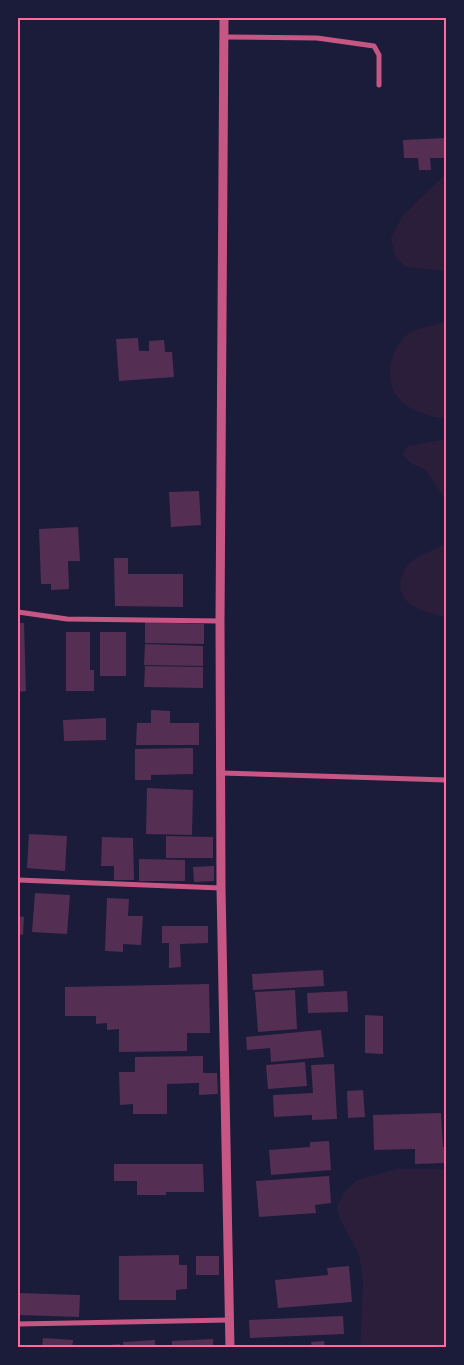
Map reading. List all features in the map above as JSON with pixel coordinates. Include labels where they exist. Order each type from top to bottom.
[{"type":"street","points":[[224,18],[220,621],[221,888],[230,1348]]},
{"type":"street","points":[[224,36],[317,38],[374,46],[379,55],[379,85]]},
{"type":"street","points":[[18,612],[67,619],[220,621]]},
{"type":"street","points":[[221,773],[446,780]]},
{"type":"street","points":[[18,880],[221,888]]},
{"type":"street","points":[[18,1324],[229,1320]]},
{"type":"shaded area","points":[[446,174],[446,271],[405,267],[395,256],[391,238],[403,215]]},
{"type":"shaded area","points":[[446,319],[446,419],[422,413],[410,408],[400,400],[391,384],[390,366],[396,349],[407,335]]},
{"type":"shaded area","points":[[446,439],[446,500],[426,470],[412,464],[402,454],[408,446]]},
{"type":"shaded area","points":[[446,542],[446,617],[425,612],[413,606],[402,595],[400,582],[405,569],[410,563]]},
{"type":"shaded area","points":[[396,1169],[446,1169],[446,1347],[360,1347],[363,1282],[359,1254],[340,1219],[337,1207],[343,1194],[357,1180]]},
{"type":"building","points":[[446,138],[446,158],[430,158],[431,170],[419,170],[418,158],[404,158],[403,140]]},
{"type":"building","points":[[138,338],[139,351],[149,351],[149,341],[164,340],[165,352],[172,352],[174,377],[119,381],[116,339]]},
{"type":"building","points":[[199,491],[201,525],[171,527],[169,492]]},
{"type":"building","points":[[78,527],[80,561],[68,561],[69,589],[51,590],[51,584],[41,584],[39,529]]},
{"type":"building","points":[[114,558],[128,558],[128,574],[183,574],[183,607],[115,606]]},
{"type":"building","points":[[145,622],[204,624],[204,644],[145,643]]},
{"type":"building","points":[[18,623],[24,623],[26,691],[18,692]]},
{"type":"building","points":[[66,632],[90,632],[90,670],[94,670],[94,691],[66,691]]},
{"type":"building","points":[[100,632],[126,632],[126,676],[100,676]]},
{"type":"building","points":[[145,644],[203,646],[203,666],[144,665]]},
{"type":"building","points":[[145,666],[203,667],[203,688],[144,687]]},
{"type":"building","points":[[151,710],[170,711],[170,723],[199,723],[199,745],[136,745],[137,723],[151,723]]},
{"type":"building","points":[[106,718],[106,740],[64,741],[63,720]]},
{"type":"building","points":[[193,748],[193,774],[151,775],[151,780],[135,780],[135,749]]},
{"type":"building","points":[[147,788],[193,790],[192,835],[146,834]]},
{"type":"building","points":[[29,834],[67,836],[65,871],[27,868]]},
{"type":"building","points":[[166,836],[213,837],[213,858],[166,858]]},
{"type":"building","points":[[102,837],[133,838],[134,880],[114,880],[114,866],[101,866]]},
{"type":"building","points":[[139,859],[185,860],[185,881],[139,881]]},
{"type":"building","points":[[214,866],[214,881],[194,882],[193,867]]},
{"type":"building","points":[[35,893],[70,895],[67,934],[32,932]]},
{"type":"building","points":[[107,898],[129,899],[128,916],[143,916],[141,945],[123,944],[123,952],[105,951]]},
{"type":"building","points":[[18,916],[24,917],[23,935],[18,934]]},
{"type":"building","points":[[162,926],[208,926],[208,943],[180,944],[181,967],[169,968],[169,943],[162,943]]},
{"type":"building","points":[[323,970],[324,986],[253,990],[252,974]]},
{"type":"building","points":[[209,984],[210,1033],[187,1033],[187,1051],[119,1052],[119,1029],[107,1030],[107,1023],[96,1024],[96,1016],[65,1016],[65,987]]},
{"type":"building","points":[[295,990],[297,1029],[258,1032],[255,992]]},
{"type":"building","points":[[347,991],[348,1012],[308,1013],[307,993]]},
{"type":"building","points":[[365,1015],[383,1016],[383,1054],[365,1053]]},
{"type":"building","points":[[321,1030],[324,1057],[271,1062],[270,1048],[247,1050],[246,1037]]},
{"type":"building","points":[[203,1056],[203,1073],[217,1073],[218,1094],[199,1095],[199,1083],[167,1084],[167,1114],[133,1114],[133,1104],[120,1105],[119,1072],[135,1072],[135,1057]]},
{"type":"building","points":[[305,1062],[307,1086],[268,1089],[266,1065]]},
{"type":"building","points":[[334,1064],[337,1119],[312,1120],[312,1115],[274,1117],[273,1095],[313,1093],[311,1065]]},
{"type":"building","points":[[363,1090],[365,1117],[348,1118],[347,1091]]},
{"type":"building","points":[[441,1113],[443,1147],[446,1147],[446,1163],[415,1164],[415,1149],[374,1150],[373,1115]]},
{"type":"building","points":[[329,1141],[331,1170],[271,1175],[269,1150],[310,1147],[310,1142]]},
{"type":"building","points":[[114,1164],[203,1164],[204,1192],[166,1192],[166,1195],[137,1195],[137,1181],[114,1181]]},
{"type":"building","points":[[329,1176],[331,1203],[315,1205],[316,1213],[259,1217],[256,1181]]},
{"type":"building","points":[[179,1255],[179,1265],[187,1265],[187,1289],[176,1290],[176,1300],[119,1300],[119,1256]]},
{"type":"building","points":[[196,1256],[219,1256],[219,1275],[196,1275]]},
{"type":"building","points":[[349,1266],[352,1302],[278,1308],[275,1280],[328,1275],[327,1268]]},
{"type":"building","points":[[18,1293],[80,1295],[79,1317],[18,1315]]},
{"type":"building","points":[[343,1316],[344,1334],[250,1338],[249,1320]]},
{"type":"building","points":[[43,1338],[73,1340],[72,1348],[42,1348]]},
{"type":"building","points":[[213,1339],[213,1348],[172,1348],[172,1341]]},
{"type":"building","points":[[155,1340],[155,1348],[124,1348],[123,1342]]},
{"type":"building","points":[[324,1341],[325,1348],[312,1348],[311,1342]]},
{"type":"building","points":[[120,1344],[120,1348],[98,1348],[98,1346]]}]
